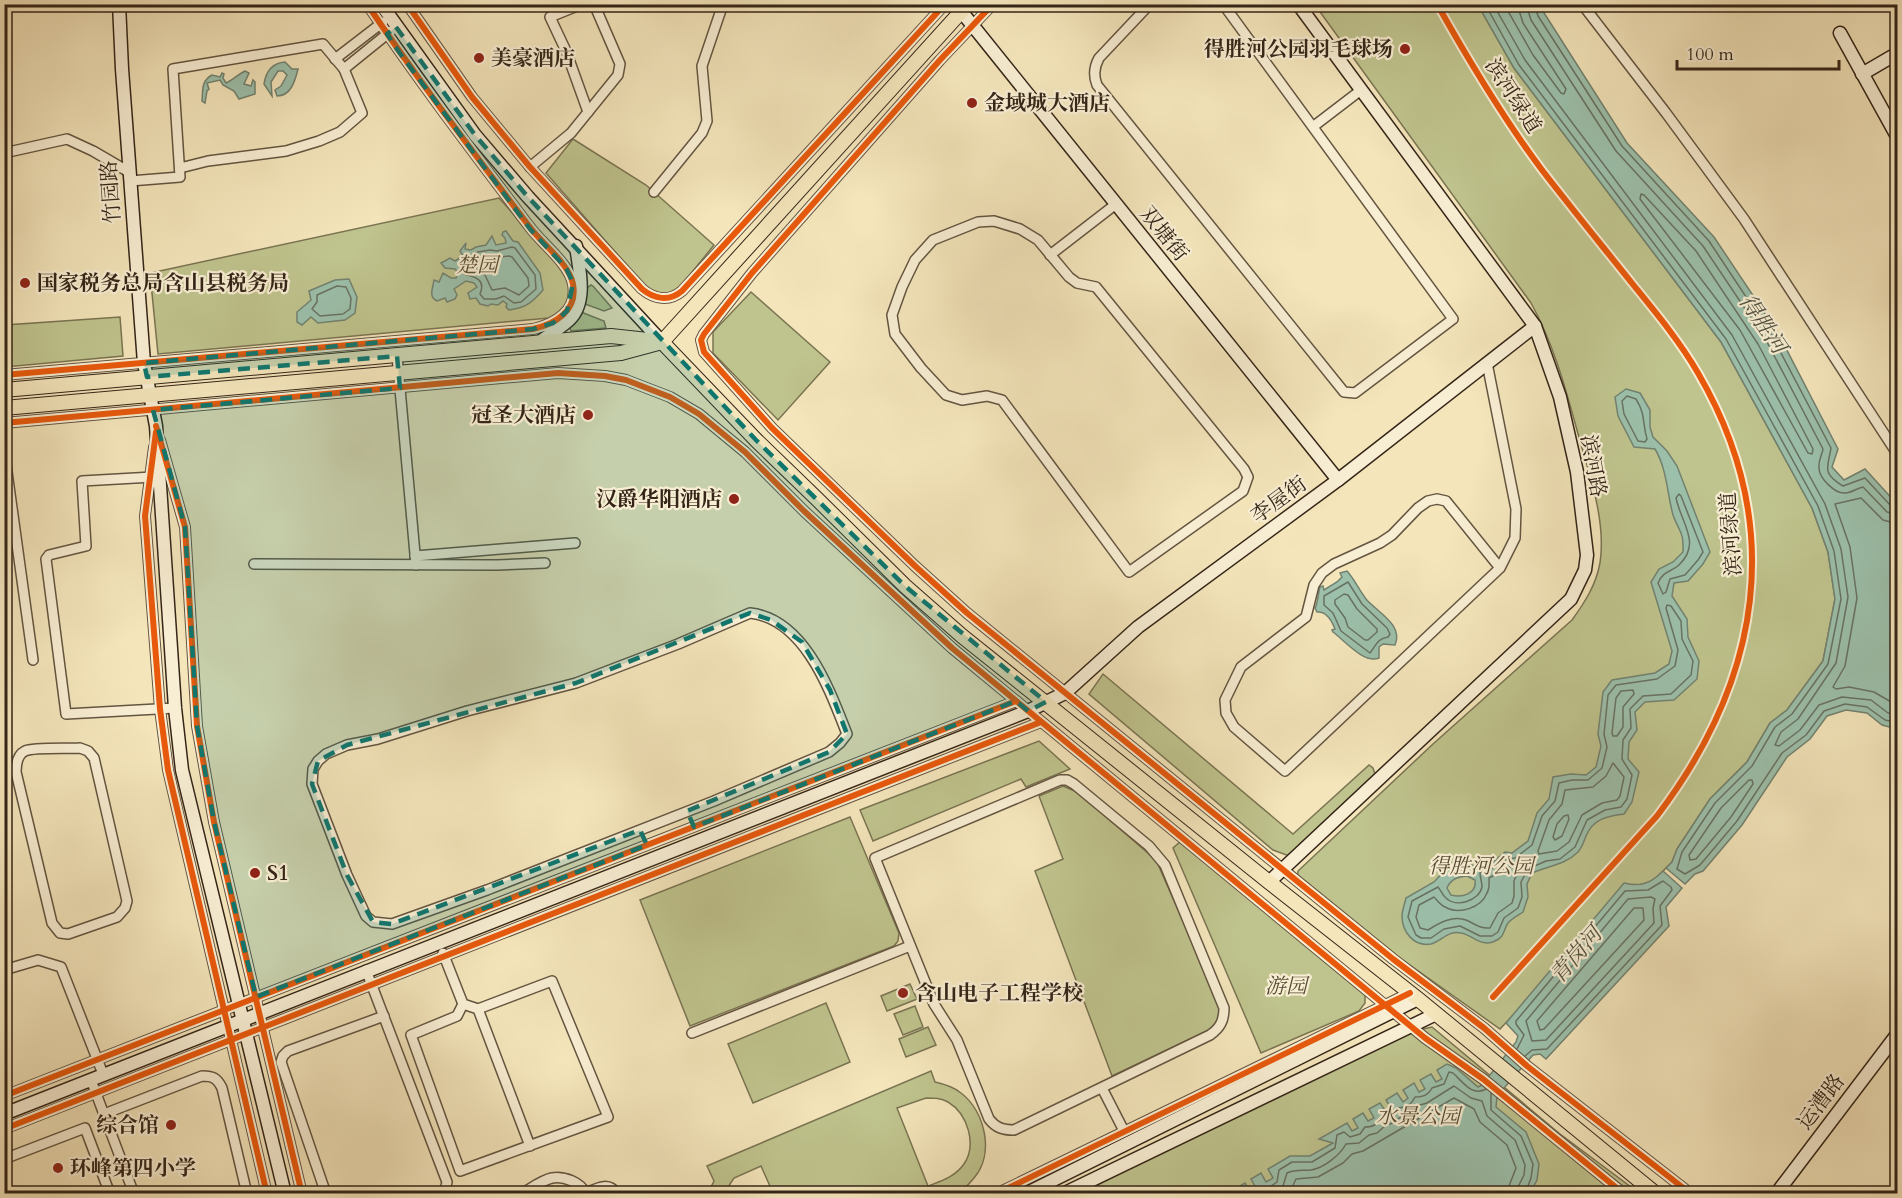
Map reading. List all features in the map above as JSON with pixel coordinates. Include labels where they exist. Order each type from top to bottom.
[{"type":"main road","name":"竹园路","points":[[119,4],[130,177],[146,370],[156,426],[175,708],[182,770],[285,1194]]},
{"type":"main road","points":[[381,4],[388,25],[475,135],[528,197],[756,440],[905,586],[962,636],[1414,996],[1656,1194]]},
{"type":"main road","name":"滨河路","points":[[1269,882],[1571,599],[1585,570],[1587,555],[1577,472],[1560,398],[1535,326],[1298,4]]},
{"type":"main road","points":[[4,408],[621,353],[662,342],[964,8]]},
{"type":"main road","name":"双塘街","points":[[964,8],[972,26],[1338,480]]},
{"type":"main road","points":[[1840,33],[1898,138]]},
{"type":"main road","points":[[1862,74],[1898,53]]},
{"type":"main road","points":[[538,343],[571,319],[578,306],[580,281],[576,246]]},
{"type":"main road","name":"李屋街","points":[[4,1114],[366,970],[700,842],[1028,711],[1065,693],[1138,627],[1338,480],[1535,326]]},
{"type":"main road","points":[[4,390],[146,370],[397,356],[619,335],[662,342]]},
{"type":"main road","points":[[1025,1194],[1414,996]]},
{"type":"main road","points":[[1063,1194],[1436,1014]]},
{"type":"main road","name":"运漕路","points":[[1776,1194],[1898,1033]]},
{"type":"main road","points":[[1138,1137],[1146,1153]]},
{"type":"street","points":[[4,375],[146,370],[533,329],[561,318],[571,303],[573,283],[566,268],[530,229],[388,25],[367,4]]},
{"type":"street","points":[[407,4],[472,97],[530,167],[642,289],[654,297],[667,298],[677,295],[945,4]]},
{"type":"street","points":[[582,4],[550,17],[566,51],[588,112]]},
{"type":"street","points":[[530,167],[571,133],[615,80],[620,69],[594,4]]},
{"type":"street","points":[[654,192],[702,133],[707,121],[702,66],[723,4]]},
{"type":"street","points":[[993,4],[752,273],[704,334],[701,343],[708,357],[772,428],[967,613],[1393,959],[1484,1028],[1527,1066],[1691,1194]]},
{"type":"street","points":[[1150,4],[1099,58],[1095,66],[1096,86],[1344,392],[1355,393],[1453,319],[1223,4]]},
{"type":"street","points":[[1582,4],[1744,219],[1898,455]]},
{"type":"street","points":[[335,59],[388,25]]},
{"type":"street","points":[[344,69],[388,25]]},
{"type":"street","points":[[4,153],[67,139],[93,151],[130,177],[180,177],[172,69],[323,44],[344,69],[362,114],[340,132],[286,151],[208,161],[180,168]]},
{"type":"street","points":[[1314,126],[1361,90]]},
{"type":"street","points":[[1050,255],[1116,204]]},
{"type":"street","points":[[994,221],[1020,229],[1038,240],[1050,255],[1069,278],[1077,283],[1096,287],[1244,469],[1248,477],[1243,491],[1129,572],[1002,400],[987,396],[962,400],[946,395],[921,368],[895,334],[892,315],[902,287],[915,260],[933,240],[978,222],[994,221]]},
{"type":"street","points":[[397,356],[415,560]]},
{"type":"street","points":[[1487,363],[1516,509],[1515,538],[1500,568],[1285,771],[1234,727],[1226,713],[1225,700],[1241,667],[1306,617],[1314,585],[1322,573],[1334,564],[1392,535],[1428,501],[1446,501],[1500,568]]},
{"type":"street","points":[[4,423],[558,373],[626,380],[670,397],[699,414],[745,452],[804,511],[952,648],[1388,1008],[1483,1079],[1624,1194]]},
{"type":"street","points":[[156,426],[145,516],[160,709],[168,770],[267,1194]]},
{"type":"street","points":[[156,426],[185,527],[197,726],[214,822],[302,1194]]},
{"type":"street","points":[[4,450],[33,660]]},
{"type":"street","points":[[160,477],[82,481],[86,546],[49,555],[46,559],[66,714],[175,708]]},
{"type":"street","points":[[415,560],[575,543]]},
{"type":"street","points":[[254,564],[415,560],[545,563]]},
{"type":"street","points":[[750,613],[756,614],[771,620],[802,642],[830,690],[847,734],[840,744],[829,752],[687,811],[476,894],[392,924],[382,924],[373,922],[366,915],[347,875],[311,776],[313,769],[326,754],[348,745],[378,739],[467,711],[576,683],[678,644],[750,613]]},
{"type":"street","points":[[4,1096],[1016,701]]},
{"type":"street","points":[[4,1129],[1041,722]]},
{"type":"street","points":[[80,748],[88,751],[94,758],[127,901],[125,908],[117,917],[68,934],[55,930],[16,772],[16,763],[24,752],[80,748]]},
{"type":"street","points":[[1060,780],[1067,780],[1074,784],[1149,846],[1164,866],[1224,1008],[1222,1023],[1210,1035],[1102,1088],[1014,1130],[1006,1130],[994,1125],[989,1119],[957,1040],[934,1004],[875,858],[1060,780]]},
{"type":"street","points":[[687,811],[700,842]]},
{"type":"street","points":[[640,830],[653,860]]},
{"type":"street","points":[[439,942],[462,1004],[457,1016],[411,1035],[460,1171],[608,1117],[552,981],[477,1009],[462,1004]]},
{"type":"street","points":[[692,1033],[910,946]]},
{"type":"street","points":[[4,970],[38,960],[61,967],[103,1074]]},
{"type":"street","points":[[366,970],[447,1182],[442,1194]]},
{"type":"street","points":[[996,1194],[1124,1131],[1388,1008]]},
{"type":"street","points":[[477,1009],[530,1146]]},
{"type":"street","points":[[326,1194],[281,1062],[288,1051],[384,1016]]},
{"type":"street","points":[[104,1114],[202,1076],[211,1076],[218,1080],[222,1088],[247,1194]]},
{"type":"street","points":[[91,1080],[134,1194]]},
{"type":"street","points":[[1102,1088],[1124,1131]]},
{"type":"street","points":[[4,1159],[85,1128],[110,1194]]},
{"type":"street","points":[[521,1194],[552,1178],[571,1180],[586,1193],[602,1186],[609,1186],[616,1190],[617,1194]]},
{"type":"highlighted area","points":[[396,27],[475,135],[528,197],[756,440],[905,586],[1046,702],[1028,711],[1016,701],[694,827],[687,811],[829,752],[847,734],[830,690],[802,642],[771,620],[750,613],[576,683],[347,745],[318,761],[312,784],[347,875],[373,922],[392,924],[640,830],[647,845],[256,997],[214,822],[197,726],[185,527],[153,410],[400,388],[397,356],[147,377],[144,363],[533,329],[553,323],[567,311],[573,283],[566,268],[530,229],[399,52],[387,34]]},
{"type":"green space","name":"得胜河公园","points":[[1315,5],[1478,5],[1514,68],[1721,342],[1812,508],[1828,552],[1835,599],[1823,661],[1787,710],[1770,723],[1747,762],[1710,799],[1677,849],[1672,862],[1653,881],[1635,886],[1500,1029],[1297,885],[1298,871],[1433,744],[1572,620],[1596,579],[1601,548],[1599,517],[1593,486],[1560,370],[1531,303]]},
{"type":"green space","points":[[573,139],[646,185],[714,245],[676,292],[658,294],[645,286],[546,173]]},
{"type":"green space","name":"楚园","points":[[499,198],[564,270],[569,292],[566,305],[563,310],[549,318],[158,354],[150,273]]},
{"type":"green space","points":[[591,285],[612,308],[604,311],[585,304],[587,288]]},
{"type":"green space","points":[[751,292],[830,362],[778,420],[713,353],[713,332]]},
{"type":"green space","points":[[581,312],[604,321],[606,328],[571,331],[570,328]]},
{"type":"green space","points":[[120,317],[123,356],[5,367],[5,325]]},
{"type":"green space","points":[[1103,674],[1293,834],[1369,765],[1375,774],[1289,856],[1273,850],[1089,694]]},
{"type":"green space","points":[[1039,741],[1070,769],[1026,787],[1021,779],[873,841],[860,810]]},
{"type":"green space","points":[[1063,786],[1077,792],[1156,860],[1221,1007],[1218,1020],[1209,1030],[1112,1076],[1035,871],[1063,859],[1039,796]]},
{"type":"green space","points":[[850,817],[899,933],[898,941],[894,946],[690,1026],[640,900]]},
{"type":"green space","name":"游园","points":[[1180,842],[1359,979],[1365,992],[1365,1003],[1359,1011],[1261,1053],[1173,848]]},
{"type":"green space","points":[[910,984],[917,999],[887,1011],[881,996]]},
{"type":"green space","points":[[826,1003],[850,1062],[753,1103],[728,1044]]},
{"type":"green space","points":[[915,1006],[923,1027],[903,1035],[894,1014]]},
{"type":"green space","points":[[928,1027],[936,1045],[906,1057],[899,1039]]},
{"type":"green space","name":"水景公园","points":[[1432,1027],[1560,1134],[1639,1193],[1076,1194],[1414,1031]]},
{"type":"green space","points":[[931,1071],[935,1082],[955,1089],[969,1101],[976,1110],[984,1133],[984,1157],[980,1168],[968,1185],[957,1194],[773,1193],[761,1166],[734,1178],[724,1193],[708,1193],[714,1181],[707,1166]],"holes":[[[926,1098],[937,1098],[955,1107],[965,1122],[970,1139],[970,1148],[964,1164],[948,1178],[928,1186],[897,1108]]]},
{"type":"water","name":"得胜河","points":[[1478,5],[1539,5],[1627,143],[1714,237],[1778,333],[1838,449],[1832,467],[1844,480],[1865,469],[1897,504],[1897,729],[1882,725],[1867,713],[1846,710],[1827,716],[1810,739],[1787,757],[1742,825],[1703,871],[1695,874],[1685,884],[1666,868],[1672,862],[1677,849],[1710,799],[1747,762],[1770,723],[1787,710],[1823,661],[1835,599],[1828,552],[1812,508],[1721,342],[1514,68]]},
{"type":"water","points":[[285,62],[292,69],[298,69],[294,83],[289,91],[277,96],[275,90],[281,86],[287,75],[283,71],[278,71],[271,82],[272,96],[264,84],[266,75],[270,68]]},
{"type":"water","points":[[245,71],[249,73],[244,84],[251,86],[253,80],[255,94],[239,99],[234,91],[223,85],[220,80],[207,83],[209,89],[205,103],[202,101],[203,86],[208,77],[212,75],[220,77],[222,73],[226,83]]},
{"type":"water","points":[[506,231],[513,241],[518,242],[540,273],[543,290],[535,298],[520,308],[509,310],[503,301],[498,305],[488,306],[480,304],[476,298],[470,299],[468,293],[477,287],[474,283],[466,281],[454,289],[457,295],[455,299],[447,302],[445,298],[437,301],[434,299],[432,292],[434,280],[439,282],[443,273],[456,278],[458,273],[455,269],[445,268],[441,263],[450,258],[455,261],[463,256],[460,251],[466,243],[465,249],[471,250],[486,245],[492,236],[496,245],[506,243],[502,235]]},
{"type":"water","points":[[349,279],[357,297],[355,313],[345,320],[318,323],[311,317],[302,325],[297,322],[297,312],[311,300],[309,291],[335,280]]},
{"type":"water","points":[[1626,389],[1640,393],[1650,410],[1650,427],[1653,437],[1667,451],[1677,466],[1710,552],[1688,581],[1674,583],[1672,596],[1687,619],[1688,637],[1699,661],[1697,679],[1674,700],[1645,702],[1635,712],[1637,730],[1629,742],[1628,759],[1639,772],[1632,802],[1624,814],[1606,817],[1592,826],[1581,849],[1573,856],[1562,863],[1532,873],[1527,884],[1528,897],[1523,912],[1508,923],[1501,937],[1486,943],[1456,932],[1431,944],[1419,943],[1410,937],[1404,928],[1402,914],[1406,898],[1434,882],[1452,863],[1464,861],[1476,867],[1484,866],[1505,852],[1512,853],[1528,841],[1537,813],[1549,799],[1553,777],[1571,774],[1586,775],[1596,767],[1601,746],[1598,734],[1603,692],[1612,680],[1655,673],[1669,664],[1672,651],[1651,582],[1659,569],[1673,562],[1683,552],[1682,536],[1673,515],[1659,457],[1655,449],[1634,447],[1618,416],[1615,397]],"holes":[[[1467,876],[1475,880],[1474,889],[1468,894],[1451,895],[1447,888],[1452,881],[1460,877]]]},
{"type":"water","points":[[1347,571],[1366,599],[1388,619],[1396,631],[1395,645],[1383,644],[1379,647],[1379,658],[1367,658],[1355,651],[1333,632],[1332,630],[1335,629],[1329,617],[1317,612],[1315,608],[1320,587],[1323,586],[1324,590],[1342,577],[1340,573]]},
{"type":"water","name":"青岗河","points":[[1663,871],[1682,888],[1666,907],[1669,926],[1546,1059],[1540,1054],[1533,1055],[1497,1096],[1496,1107],[1526,1132],[1539,1164],[1537,1180],[1530,1193],[1238,1194],[1235,1189],[1245,1183],[1250,1191],[1256,1188],[1251,1179],[1261,1173],[1266,1182],[1273,1178],[1268,1169],[1290,1156],[1310,1156],[1333,1143],[1319,1139],[1347,1123],[1352,1131],[1358,1128],[1353,1119],[1363,1113],[1368,1121],[1374,1118],[1369,1109],[1380,1103],[1386,1112],[1391,1108],[1386,1100],[1397,1093],[1403,1102],[1408,1098],[1403,1090],[1414,1083],[1419,1092],[1425,1089],[1420,1080],[1431,1074],[1436,1082],[1442,1079],[1437,1070],[1447,1064],[1456,1068],[1478,1087],[1482,1085],[1516,1042],[1518,1036],[1506,1023],[1624,883],[1635,885],[1645,883]]},
{"type":"cycle path","points":[[4,375],[533,329],[549,324],[563,315],[572,302],[574,293],[566,268],[534,233],[426,88],[367,4]]},
{"type":"cycle path","points":[[407,4],[472,97],[530,167],[642,289],[662,298],[672,297],[682,291],[945,4]]},
{"type":"cycle path","points":[[993,4],[940,60],[752,273],[704,334],[701,340],[704,352],[772,428],[967,613],[1393,959],[1484,1028],[1527,1066],[1691,1194]]},
{"type":"cycle path","name":"滨河绿道","points":[[1437,4],[1487,89],[1542,170],[1668,329],[1698,373],[1726,430],[1744,488],[1752,544],[1750,600],[1739,656],[1720,710],[1692,764],[1657,816],[1493,997]]},
{"type":"cycle path","points":[[4,423],[558,373],[605,376],[626,380],[670,397],[699,414],[745,452],[804,511],[952,648],[1425,1038],[1483,1079],[1624,1194]]},
{"type":"cycle path","points":[[156,426],[185,527],[197,726],[214,822],[302,1194]]},
{"type":"cycle path","points":[[156,432],[145,516],[160,709],[168,770],[267,1194]]},
{"type":"cycle path","points":[[4,1096],[1016,701]]},
{"type":"cycle path","points":[[4,1129],[1041,722]]},
{"type":"cycle path","points":[[996,1194],[1410,993]]},
{"type":"place","name":"得胜河公园羽毛球场","points":[[1405,49]]},
{"type":"place","name":"美豪酒店","points":[[479,58]]},
{"type":"place","name":"金域城大酒店","points":[[972,103]]},
{"type":"place","name":"国家税务总局含山县税务局","points":[[25,283]]},
{"type":"place","name":"冠圣大酒店","points":[[588,415]]},
{"type":"place","name":"汉爵华阳酒店","points":[[734,499]]},
{"type":"place","name":"S1","points":[[255,873]]},
{"type":"place","name":"含山电子工程学校","points":[[903,993]]},
{"type":"place","name":"综合馆","points":[[171,1125]]},
{"type":"place","name":"环峰第四小学","points":[[58,1168]]}]
